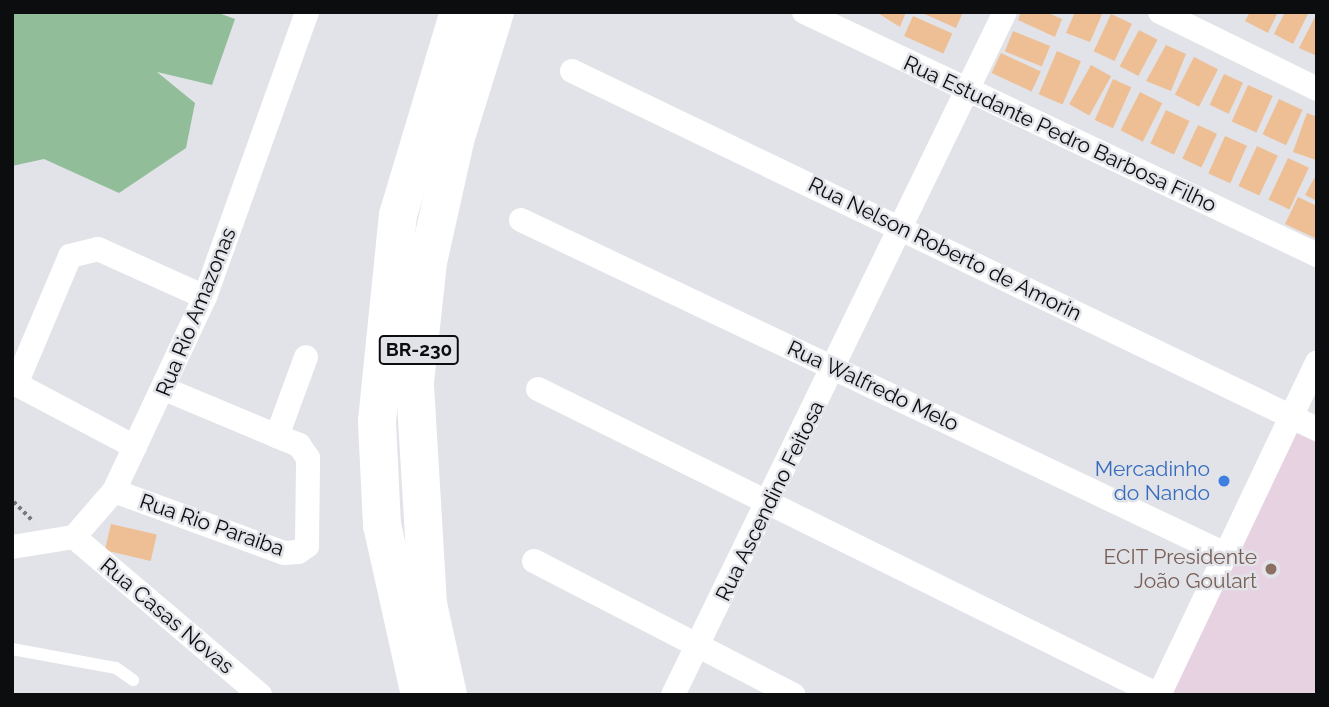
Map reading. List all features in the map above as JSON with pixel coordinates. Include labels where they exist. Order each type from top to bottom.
[{"type":"highway","name":"BR-230","points":[[435,693],[407,656],[382,525],[377,421],[384,317],[414,149],[459,12]]},
{"type":"highway","name":"BR-230","points":[[435,693],[419,519],[415,382],[428,262],[456,137],[495,12]]},
{"type":"street","name":"Rua Rio Amazonas","points":[[74,537],[114,491],[167,390],[205,297],[307,12]]},
{"type":"street","name":"Rua Estudante Pedro Barbosa Filho","points":[[804,12],[1317,255]]},
{"type":"street","name":"Rua Ascendino Feitosa","points":[[673,695],[699,649],[768,502],[905,228],[1005,12]]},
{"type":"street","points":[[1160,12],[1317,89]]},
{"type":"street","name":"Rua Nelson Roberto de Amorin","points":[[572,71],[905,228],[1317,429]]},
{"type":"street","name":"Rua Walfredo Melo","points":[[521,220],[1225,554]]},
{"type":"street","points":[[135,447],[16,384],[70,256],[85,247],[205,297]]},
{"type":"street","points":[[167,390],[277,436],[306,357]]},
{"type":"street","points":[[538,389],[1159,695],[1317,363]]},
{"type":"street","name":"Rua Rio Paraiba","points":[[114,491],[284,553],[298,552],[307,546],[308,458],[299,445],[277,436]]},
{"type":"street","points":[[12,547],[74,537]]},
{"type":"street","name":"Rua Casas Novas","points":[[74,537],[260,695]]},
{"type":"street","points":[[534,561],[699,649],[794,695]]},
{"type":"lane","points":[[12,649],[116,668],[133,680]]},
{"type":"shaded area","name":"ECIT Presidente João Goulart","points":[[1294,432],[1317,443],[1317,695],[1162,695]]},
{"type":"green space","points":[[12,12],[216,12],[235,19],[212,85],[157,72],[195,103],[186,148],[119,193],[44,159],[12,166]]},
{"type":"building","points":[[876,12],[906,12],[900,27]]},
{"type":"building","points":[[920,12],[963,12],[956,28]]},
{"type":"building","points":[[1021,12],[1046,12],[1062,19],[1055,37],[1018,20]]},
{"type":"building","points":[[1075,12],[1103,12],[1090,42],[1066,33]]},
{"type":"building","points":[[1250,12],[1278,12],[1268,33],[1245,21]]},
{"type":"building","points":[[1285,12],[1309,12],[1293,44],[1274,34]]},
{"type":"building","points":[[1317,13],[1317,56],[1299,48]]},
{"type":"building","points":[[1111,14],[1132,24],[1115,61],[1094,51]]},
{"type":"building","points":[[913,16],[952,33],[943,54],[904,36]]},
{"type":"building","points":[[1139,30],[1158,40],[1138,76],[1120,66]]},
{"type":"building","points":[[1013,31],[1050,46],[1042,66],[1005,51]]},
{"type":"building","points":[[1166,45],[1186,54],[1171,91],[1146,81]]},
{"type":"building","points":[[1057,51],[1081,61],[1063,104],[1039,94]]},
{"type":"building","points":[[1001,53],[1041,72],[1032,92],[992,73]]},
{"type":"building","points":[[1194,57],[1218,69],[1199,107],[1175,94]]},
{"type":"building","points":[[1091,65],[1111,76],[1089,116],[1069,104]]},
{"type":"building","points":[[1224,74],[1243,83],[1229,114],[1210,105]]},
{"type":"building","points":[[1113,79],[1131,87],[1113,128],[1095,120]]},
{"type":"building","points":[[1248,85],[1273,96],[1256,133],[1232,122]]},
{"type":"building","points":[[1140,92],[1162,103],[1143,142],[1120,130]]},
{"type":"building","points":[[1279,99],[1303,110],[1286,145],[1263,134]]},
{"type":"building","points":[[1166,110],[1190,121],[1174,155],[1150,144]]},
{"type":"building","points":[[1307,113],[1317,117],[1316,160],[1293,152]]},
{"type":"building","points":[[1198,125],[1217,134],[1201,167],[1182,159]]},
{"type":"building","points":[[1225,136],[1247,146],[1230,183],[1208,173]]},
{"type":"building","points":[[1257,146],[1278,156],[1259,196],[1238,186]]},
{"type":"building","points":[[1288,158],[1309,168],[1289,209],[1269,200]]},
{"type":"building","points":[[1317,173],[1317,201],[1305,195]]},
{"type":"building","points":[[1298,197],[1317,206],[1317,239],[1285,224]]},
{"type":"building","points":[[111,524],[157,535],[151,561],[105,550]]},
{"type":"place","name":"Mercadinho do Nando","points":[[1224,481]]},
{"type":"place","name":"ECIT Presidente João Goulart","points":[[1271,569]]}]
